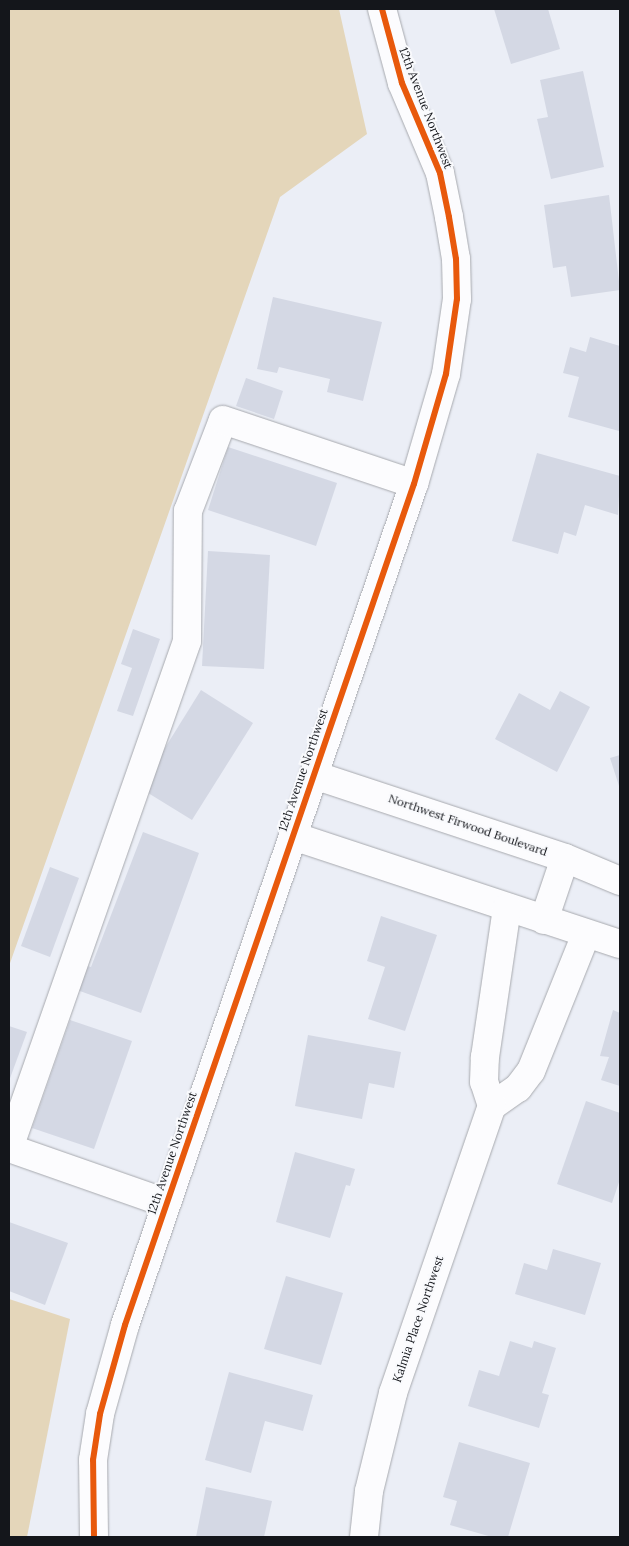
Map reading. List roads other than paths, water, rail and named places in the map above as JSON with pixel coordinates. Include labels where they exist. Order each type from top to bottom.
[{"type":"street","name":"12th Avenue Northwest","points":[[94,1537],[93,1460],[100,1414],[125,1325],[414,484],[446,374],[457,299],[456,259],[440,173],[402,83],[382,9]]},
{"type":"street","points":[[166,1203],[9,1148],[186,641],[188,511],[223,420],[414,484]]},
{"type":"street","name":"Northwest Firwood Boulevard","points":[[314,775],[565,858],[620,881]]},
{"type":"street","points":[[293,836],[620,944]]},
{"type":"street","points":[[544,920],[565,858]]},
{"type":"street","points":[[507,908],[485,1056],[484,1082],[492,1106],[518,1088],[531,1071],[586,934]]},
{"type":"street","name":"Kalmia Place Northwest","points":[[364,1537],[368,1491],[393,1393],[492,1106]]}]
